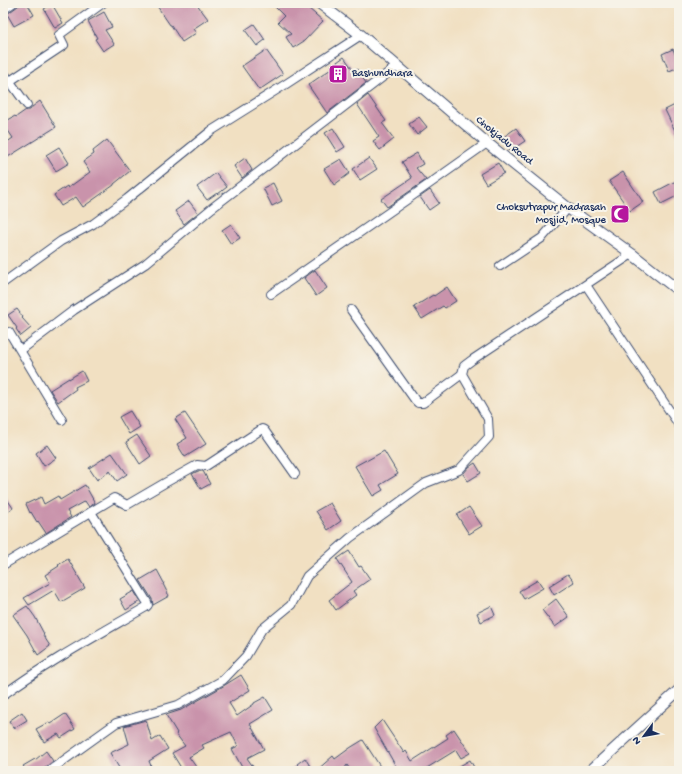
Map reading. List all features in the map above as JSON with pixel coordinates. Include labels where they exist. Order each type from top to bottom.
[{"type":"street","points":[[3,10],[13,3]]},
{"type":"street","points":[[10,81],[64,45],[59,35],[103,3]]},
{"type":"street","name":"Chokjadu Road","points":[[319,3],[361,35],[487,143],[568,208],[632,254],[679,291]]},
{"type":"street","points":[[3,283],[61,241],[93,224],[127,199],[211,131],[361,35]]},
{"type":"street","points":[[21,350],[74,310],[145,264],[212,208],[397,66]]},
{"type":"street","points":[[3,72],[27,105]]},
{"type":"street","points":[[271,294],[487,143]]},
{"type":"street","points":[[500,266],[542,238],[568,208]]},
{"type":"street","points":[[351,310],[415,400],[418,403],[423,403],[462,374],[464,366],[472,360],[632,254]]},
{"type":"street","points":[[586,285],[679,425]]},
{"type":"street","points":[[9,332],[62,420]]},
{"type":"street","points":[[50,771],[116,723],[178,705],[223,680],[246,656],[262,628],[291,605],[307,576],[350,538],[426,483],[459,470],[489,437],[488,419],[462,374]]},
{"type":"street","points":[[3,565],[114,498],[127,505],[197,465],[206,466],[262,429],[295,474]]},
{"type":"street","points":[[3,695],[26,678],[148,605],[91,512]]},
{"type":"street","points":[[590,771],[679,690]]},
{"type":"building","points":[[22,3],[27,3],[34,15],[14,26],[7,14]]},
{"type":"building","points":[[155,3],[196,3],[208,19],[193,29],[196,33],[182,42]]},
{"type":"building","points":[[271,3],[304,3],[323,21],[304,41],[293,48],[286,37],[291,34],[278,22],[284,16]]},
{"type":"building","points":[[52,4],[63,23],[55,28],[44,9]]},
{"type":"building","points":[[104,12],[112,27],[105,30],[114,44],[103,51],[95,39],[97,38],[88,21]]},
{"type":"building","points":[[254,24],[265,40],[257,46],[245,30]]},
{"type":"building","points":[[673,49],[679,67],[669,71],[662,54]]},
{"type":"building","points":[[266,50],[283,74],[259,90],[242,66]]},
{"type":"building","points":[[344,57],[354,71],[357,69],[366,83],[327,113],[308,85],[331,69],[330,67]]},
{"type":"building","points":[[368,95],[386,121],[382,123],[394,139],[380,150],[373,141],[379,137],[357,104]]},
{"type":"building","points":[[40,101],[56,127],[3,160],[3,145],[13,138],[3,123],[26,110],[30,110]]},
{"type":"building","points":[[679,103],[679,139],[665,110]]},
{"type":"building","points":[[419,117],[427,127],[417,135],[409,124]]},
{"type":"building","points":[[333,128],[345,147],[337,152],[325,133]]},
{"type":"building","points":[[516,128],[525,141],[510,151],[502,138]]},
{"type":"building","points":[[107,140],[130,171],[114,185],[83,207],[76,197],[61,206],[54,195],[67,186],[68,188],[90,172],[83,162],[94,154],[93,151]]},
{"type":"building","points":[[59,147],[69,163],[56,171],[46,155]]},
{"type":"building","points":[[417,153],[423,164],[416,168],[426,180],[387,207],[381,199],[412,178],[402,162]]},
{"type":"building","points":[[245,158],[252,170],[242,178],[234,166]]},
{"type":"building","points":[[369,158],[377,169],[360,180],[353,169]]},
{"type":"building","points":[[341,159],[350,173],[334,185],[324,169]]},
{"type":"building","points":[[498,163],[504,173],[486,184],[480,174]]},
{"type":"building","points":[[623,172],[643,202],[630,211],[609,181]]},
{"type":"building","points":[[216,173],[227,187],[207,200],[197,187]]},
{"type":"building","points":[[676,181],[679,187],[679,195],[661,204],[655,192]]},
{"type":"building","points":[[273,183],[282,201],[272,206],[263,188]]},
{"type":"building","points":[[430,190],[439,203],[429,210],[420,197]]},
{"type":"building","points":[[189,201],[198,213],[184,224],[175,211]]},
{"type":"building","points":[[231,224],[240,238],[231,244],[222,230]]},
{"type":"building","points":[[315,270],[327,288],[316,296],[304,278]]},
{"type":"building","points":[[447,287],[456,301],[445,308],[443,306],[422,319],[414,307]]},
{"type":"building","points":[[17,309],[23,317],[22,318],[31,328],[21,336],[8,315]]},
{"type":"building","points":[[82,371],[87,381],[75,387],[76,389],[58,402],[50,390]]},
{"type":"building","points":[[130,411],[140,427],[129,434],[119,417]]},
{"type":"building","points":[[185,413],[206,444],[185,457],[177,444],[187,438],[175,419]]},
{"type":"building","points":[[137,435],[151,456],[140,464],[126,442]]},
{"type":"building","points":[[47,445],[56,458],[44,466],[36,453]]},
{"type":"building","points":[[384,451],[398,474],[380,485],[383,490],[373,496],[355,466]]},
{"type":"building","points":[[112,453],[127,474],[117,481],[110,471],[97,480],[89,468]]},
{"type":"building","points":[[475,463],[481,473],[468,481],[463,474]]},
{"type":"building","points":[[198,471],[203,471],[210,484],[201,489],[192,474]]},
{"type":"building","points":[[85,485],[95,503],[89,507],[85,501],[67,511],[71,517],[46,533],[31,512],[30,513],[26,504],[41,497],[44,504],[58,496],[60,500]]},
{"type":"building","points":[[3,493],[13,508],[3,515]]},
{"type":"building","points":[[330,503],[341,521],[328,530],[316,511]]},
{"type":"building","points":[[469,507],[482,526],[469,534],[457,515]]},
{"type":"building","points":[[349,551],[359,567],[361,566],[370,579],[353,591],[356,595],[336,610],[329,600],[352,582],[337,559]]},
{"type":"building","points":[[68,559],[85,588],[61,602],[54,590],[29,605],[24,598],[50,583],[45,575]]},
{"type":"building","points":[[157,570],[169,596],[153,605],[152,599],[140,580]]},
{"type":"building","points":[[568,574],[574,582],[554,595],[549,586]]},
{"type":"building","points":[[538,580],[543,588],[524,599],[519,591]]},
{"type":"building","points":[[134,591],[140,601],[126,610],[120,599]]},
{"type":"building","points":[[556,599],[569,617],[555,627],[542,610]]},
{"type":"building","points":[[27,606],[35,617],[50,646],[38,655],[27,635],[13,615]]},
{"type":"building","points":[[491,606],[495,615],[481,622],[477,613]]},
{"type":"building","points":[[241,675],[250,690],[229,703],[237,716],[254,703],[265,697],[273,710],[250,724],[264,749],[247,758],[256,771],[244,771],[232,749],[238,746],[231,732],[202,745],[204,748],[189,757],[199,771],[183,771],[172,753],[185,746],[176,734],[177,733],[166,715],[181,710]]},
{"type":"building","points":[[22,712],[27,720],[14,728],[9,721]]},
{"type":"building","points":[[65,714],[75,729],[61,738],[58,734],[44,742],[36,729],[49,722],[50,724]]},
{"type":"building","points":[[146,720],[152,741],[160,736],[168,749],[149,761],[153,771],[121,771],[110,753],[129,744],[124,726]]},
{"type":"building","points":[[382,720],[404,753],[406,751],[412,761],[448,738],[446,735],[454,729],[470,753],[461,758],[456,750],[422,771],[405,771],[403,767],[398,770],[374,728]]},
{"type":"building","points":[[363,740],[383,771],[351,771],[347,765],[343,771],[316,771],[333,756],[335,759]]},
{"type":"building","points":[[46,751],[53,761],[44,771],[27,771],[23,766],[35,760]]},
{"type":"building","points":[[305,758],[313,771],[289,771],[298,765],[297,764]]},
{"type":"building","points":[[470,760],[476,771],[451,771]]},
{"type":"place","name":"Bashundhara","points":[[338,74]]},
{"type":"place","name":"Choksutrapur Madrasah Mosjid, Mosque","points":[[620,214]]}]
